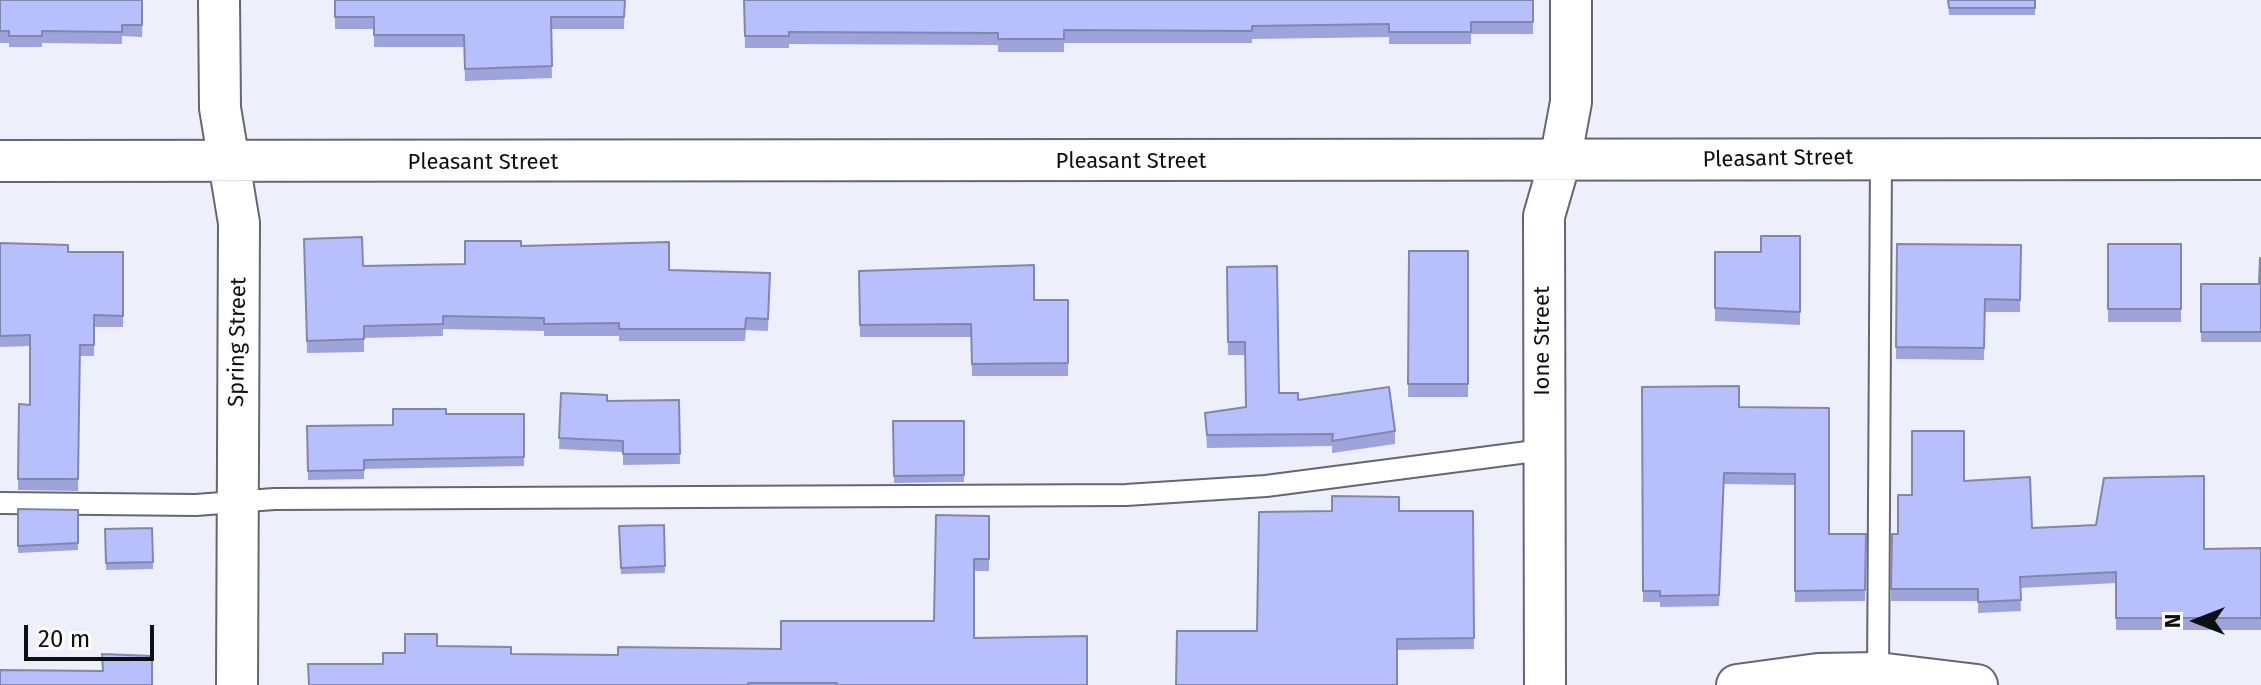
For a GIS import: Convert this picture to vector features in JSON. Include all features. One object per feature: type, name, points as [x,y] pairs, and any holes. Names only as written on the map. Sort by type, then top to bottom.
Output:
[{"type":"street","name":"Spring Street","points":[[219,0],[220,108],[239,223],[237,685]]},
{"type":"street","name":"Ione Street","points":[[1545,685],[1544,216],[1560,161],[1571,102],[1571,0]]},
{"type":"street","name":"Pleasant Street","points":[[0,161],[2261,159]]},
{"type":"street","points":[[1737,685],[1818,674],[1977,685]]},
{"type":"lane","points":[[1878,679],[1881,158]]},
{"type":"lane","points":[[0,503],[196,505],[290,499],[1126,495],[1266,486],[1543,450]]},
{"type":"building","points":[[0,0],[142,0],[142,25],[122,25],[122,32],[42,31],[42,36],[9,36],[9,31],[0,31]]},
{"type":"building","points":[[335,0],[625,0],[624,17],[551,17],[552,66],[465,69],[464,35],[374,35],[374,17],[335,17]]},
{"type":"building","points":[[744,0],[1533,0],[1533,22],[1471,22],[1471,32],[1389,32],[1389,24],[1252,26],[1252,31],[1064,30],[1064,39],[998,39],[998,33],[789,32],[789,36],[745,36]]},
{"type":"building","points":[[1948,0],[2035,0],[2035,8],[1949,8]]},
{"type":"building","points":[[1761,236],[1800,236],[1800,312],[1715,308],[1715,252],[1761,252]]},
{"type":"building","points":[[362,237],[363,266],[465,264],[465,241],[521,241],[521,246],[669,242],[669,270],[770,273],[768,319],[746,318],[745,329],[619,329],[619,323],[544,324],[544,318],[443,316],[443,324],[364,326],[364,339],[307,341],[304,239]]},
{"type":"building","points":[[0,243],[68,245],[68,252],[123,252],[123,316],[94,315],[94,345],[80,345],[78,479],[18,479],[19,404],[30,405],[30,335],[0,336]]},
{"type":"building","points":[[1897,244],[2021,245],[2020,300],[1985,299],[1984,348],[1896,347]]},
{"type":"building","points":[[2108,244],[2181,244],[2181,309],[2108,309]]},
{"type":"building","points":[[1409,251],[1468,251],[1468,384],[1408,384]]},
{"type":"building","points":[[2260,258],[2261,332],[2201,332],[2201,284],[2259,284]]},
{"type":"building","points":[[1034,265],[1034,300],[1068,300],[1068,363],[972,364],[971,324],[860,325],[859,271]]},
{"type":"building","points":[[1277,266],[1279,393],[1298,393],[1298,400],[1389,387],[1395,431],[1332,441],[1333,434],[1207,435],[1205,413],[1246,407],[1245,342],[1228,342],[1227,267]]},
{"type":"building","points":[[1739,386],[1739,407],[1829,408],[1829,534],[1866,534],[1865,590],[1795,591],[1795,474],[1724,473],[1719,595],[1660,596],[1660,591],[1643,591],[1642,387]]},
{"type":"building","points":[[561,393],[607,395],[607,401],[679,400],[680,454],[623,454],[623,441],[559,438]]},
{"type":"building","points":[[393,409],[446,409],[446,414],[524,414],[524,457],[364,460],[364,470],[308,471],[307,426],[393,425]]},
{"type":"building","points":[[893,421],[964,421],[964,475],[894,476]]},
{"type":"building","points":[[1912,431],[1964,431],[1964,481],[2030,477],[2032,528],[2096,525],[2104,478],[2204,476],[2204,549],[2261,548],[2261,618],[2116,618],[2116,572],[2020,577],[2021,600],[1978,602],[1978,589],[1891,589],[1892,534],[1898,534],[1898,495],[1912,495]]},
{"type":"building","points":[[1332,496],[1399,497],[1399,511],[1473,511],[1474,638],[1397,639],[1397,685],[1176,685],[1177,631],[1257,631],[1259,512],[1332,511]]},
{"type":"building","points":[[18,509],[78,510],[78,543],[18,546]]},
{"type":"building","points":[[936,515],[989,516],[989,559],[974,559],[974,638],[1087,636],[1087,685],[309,685],[308,664],[383,664],[383,653],[405,653],[405,634],[437,634],[437,646],[511,647],[511,654],[618,655],[618,647],[781,649],[781,621],[934,621]]},
{"type":"building","points":[[664,525],[665,566],[621,568],[619,526]]},
{"type":"building","points":[[152,528],[153,562],[106,563],[105,529]]},
{"type":"building","points":[[102,654],[152,656],[152,685],[0,685],[0,670],[103,671]]}]
